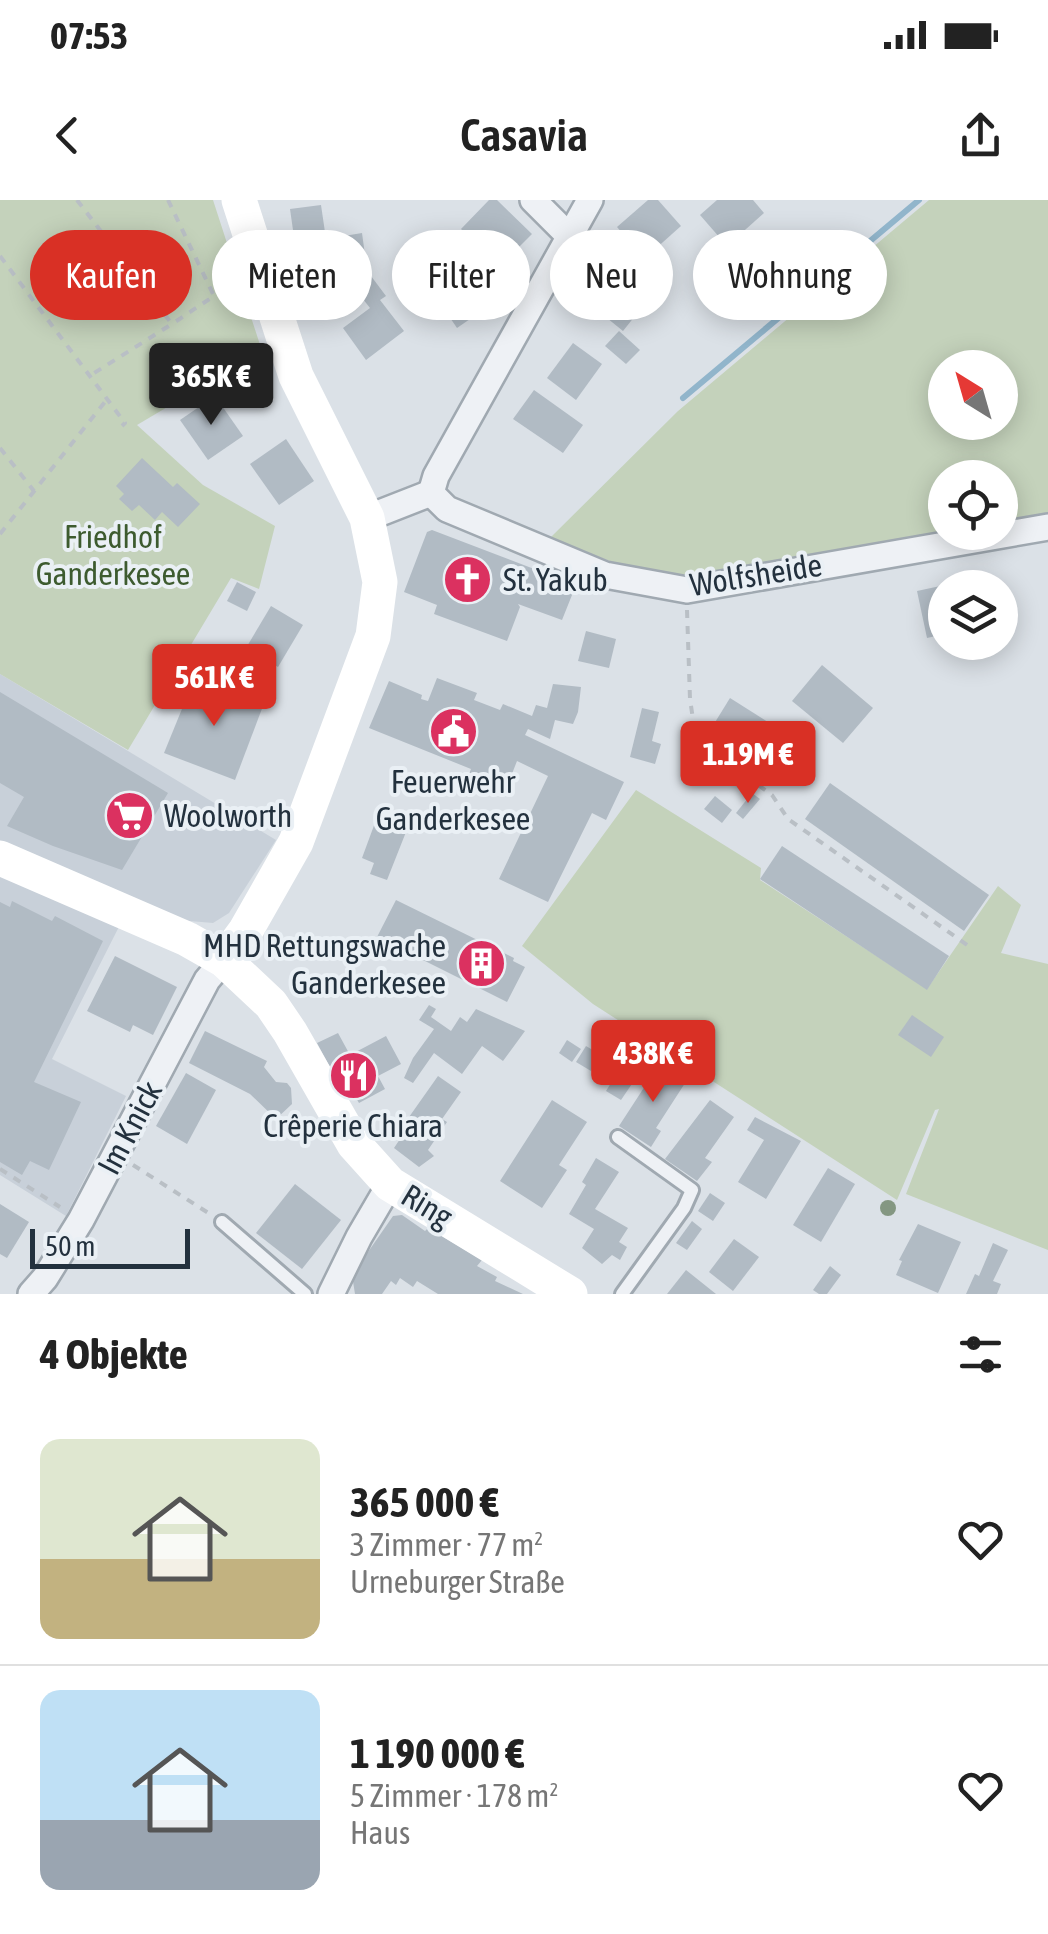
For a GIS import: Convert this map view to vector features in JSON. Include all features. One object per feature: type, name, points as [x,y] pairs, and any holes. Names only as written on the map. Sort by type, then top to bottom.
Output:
[{"type":"street","points":[[224,960],[246,930],[279,857],[296,842],[373,636],[380,582],[367,518],[296,376],[239,200]]},
{"type":"street","points":[[534,200],[563,230]]},
{"type":"street","points":[[572,230],[590,200]]},
{"type":"street","points":[[367,518],[431,492],[436,476],[550,270]]},
{"type":"street","name":"Wolfsheide","points":[[431,492],[447,509],[605,575],[687,590],[1048,527]]},
{"type":"street","points":[[0,858],[135,910],[224,960],[270,1004],[354,1144],[390,1184]]},
{"type":"street","name":"Im Knick","points":[[31,1294],[81,1220],[207,980],[224,960]]},
{"type":"street","name":"Ring","points":[[331,1294],[390,1184],[570,1294]]},
{"type":"lane","points":[[618,1136],[692,1190],[684,1208],[622,1294]]},
{"type":"lane","points":[[222,1222],[305,1294]]},
{"type":"path","points":[[77,200],[172,324]]},
{"type":"path","points":[[91,376],[214,296],[168,200]]},
{"type":"path","points":[[0,256],[126,422],[122,426]]},
{"type":"path","points":[[0,534],[108,398]]},
{"type":"path","points":[[0,448],[34,491]]},
{"type":"path","points":[[687,590],[690,699],[696,740],[772,795],[788,819],[970,946]]},
{"type":"path","points":[[116,1154],[222,1222]]},
{"type":"path","points":[[0,1170],[81,1220]]},
{"type":"shaded area","points":[[0,674],[276,840],[229,913],[213,923],[178,920],[131,903],[52,1059],[126,1096],[66,1216],[0,1175]]},
{"type":"green space","name":"Friedhof Ganderkesee","points":[[0,200],[213,200],[223,230],[212,230],[212,320],[252,320],[262,351],[137,425],[203,485],[275,526],[259,589],[231,578],[128,750],[0,674]]},
{"type":"green space","points":[[929,200],[1048,200],[1048,517],[1018,523],[1018,460],[928,460],[928,538],[692,576],[628,568],[550,538],[678,411],[786,320],[887,320],[887,235]]},
{"type":"green space","points":[[636,790],[761,868],[760,880],[927,989],[998,886],[1021,905],[1001,953],[1048,964],[1048,1250],[906,1194],[939,1109],[935,1110],[897,1200],[593,1004],[522,946]]},
{"type":"building","points":[[489,200],[497,200],[528,230],[462,230]]},
{"type":"building","points":[[648,200],[658,200],[681,226],[673,233],[673,230],[617,227]]},
{"type":"building","points":[[717,200],[753,200],[764,213],[745,230],[713,230],[700,215]]},
{"type":"building","points":[[321,205],[325,230],[293,230],[290,209]]},
{"type":"building","points":[[372,277],[386,296],[380,300],[404,331],[366,360],[343,328],[354,320],[372,320]]},
{"type":"building","points":[[452,320],[469,320],[457,328]]},
{"type":"building","points":[[609,320],[632,320],[623,331]]},
{"type":"building","points":[[619,331],[640,350],[626,364],[605,346]]},
{"type":"building","points":[[573,343],[602,364],[576,400],[547,378]]},
{"type":"building","points":[[534,390],[583,425],[563,453],[513,419]]},
{"type":"building","points":[[215,396],[243,436],[208,460],[180,420]]},
{"type":"building","points":[[286,439],[314,481],[279,505],[250,464]]},
{"type":"building","points":[[142,458],[173,487],[177,483],[200,504],[178,527],[162,512],[155,520],[139,505],[132,511],[119,499],[124,494],[116,486]]},
{"type":"building","name":"St. Yakub","points":[[432,530],[576,585],[562,620],[518,604],[507,641],[434,614],[437,605],[404,592],[427,532]]},
{"type":"building","points":[[237,582],[256,592],[247,611],[227,601]]},
{"type":"building","points":[[928,589],[928,638],[927,638],[917,591]]},
{"type":"building","points":[[271,606],[303,625],[278,667],[246,648]]},
{"type":"building","points":[[586,631],[616,639],[609,668],[578,661]]},
{"type":"building","points":[[822,665],[873,708],[843,743],[792,701]]},
{"type":"building","points":[[195,677],[263,706],[235,780],[164,753]]},
{"type":"building","points":[[437,678],[477,693],[474,700],[500,710],[503,704],[532,716],[536,705],[547,708],[553,684],[581,687],[573,724],[555,720],[550,739],[528,729],[525,735],[624,782],[606,820],[592,813],[548,902],[499,879],[548,776],[517,761],[506,789],[469,774],[471,769],[369,728],[389,681],[428,701]]},
{"type":"building","points":[[0,692],[168,793],[122,870],[7,826],[24,797],[0,783]]},
{"type":"building","points":[[730,698],[779,729],[758,763],[709,732]]},
{"type":"building","points":[[642,708],[659,712],[652,741],[661,744],[655,764],[630,757]]},
{"type":"building","points":[[830,783],[989,895],[964,931],[805,819]]},
{"type":"building","points":[[752,793],[760,799],[743,819],[736,813]]},
{"type":"building","points":[[715,796],[732,810],[722,823],[704,809]]},
{"type":"building","points":[[376,820],[406,832],[387,880],[370,874],[374,863],[362,858]]},
{"type":"building","points":[[782,846],[949,956],[927,990],[760,879]]},
{"type":"building","points":[[396,900],[525,967],[507,1002],[377,937]]},
{"type":"building","points":[[12,901],[52,921],[55,916],[103,941],[34,1082],[81,1102],[49,1170],[30,1161],[22,1175],[0,1162],[0,902],[10,907]]},
{"type":"building","points":[[115,956],[177,987],[153,1035],[133,1025],[130,1032],[87,1011]]},
{"type":"building","points":[[429,1005],[436,1009],[431,1017],[451,1031],[460,1017],[467,1022],[476,1009],[525,1031],[503,1061],[482,1046],[462,1074],[434,1053],[413,1083],[404,1078],[434,1029],[419,1020]]},
{"type":"building","points":[[912,1015],[944,1037],[931,1057],[898,1035]]},
{"type":"building","points":[[205,1031],[267,1061],[264,1067],[276,1082],[287,1083],[291,1088],[292,1104],[276,1119],[250,1094],[189,1063]]},
{"type":"building","points":[[338,1033],[350,1055],[386,1036],[401,1064],[378,1076],[385,1089],[359,1103],[352,1091],[345,1095],[317,1043]]},
{"type":"building","points":[[567,1040],[581,1049],[572,1062],[559,1053]]},
{"type":"building","points":[[586,1046],[601,1055],[591,1071],[576,1062]]},
{"type":"building","points":[[626,1059],[642,1069],[621,1100],[606,1091]]},
{"type":"building","points":[[660,1063],[687,1080],[656,1128],[661,1131],[651,1147],[619,1126]]},
{"type":"building","points":[[186,1073],[216,1090],[187,1144],[156,1126]]},
{"type":"building","points":[[438,1076],[461,1092],[442,1119],[447,1122],[428,1150],[434,1156],[419,1167],[394,1148],[406,1130],[402,1127]]},
{"type":"building","points":[[552,1100],[587,1122],[559,1165],[567,1170],[542,1208],[500,1181]]},
{"type":"building","points":[[710,1100],[734,1117],[705,1158],[712,1162],[697,1181],[665,1159]]},
{"type":"building","points":[[755,1117],[801,1141],[766,1199],[738,1182],[764,1140],[747,1130]]},
{"type":"building","points":[[596,1158],[619,1172],[595,1209],[628,1228],[619,1242],[627,1247],[620,1260],[612,1255],[602,1264],[582,1248],[594,1229],[569,1214]]},
{"type":"building","points":[[828,1168],[855,1184],[821,1242],[793,1225]]},
{"type":"building","points":[[295,1184],[341,1220],[302,1269],[256,1233]]},
{"type":"building","points":[[710,1193],[725,1203],[713,1221],[698,1211]]},
{"type":"building","points":[[0,1204],[29,1222],[7,1258],[0,1254]]},
{"type":"building","points":[[402,1215],[482,1260],[477,1266],[497,1277],[495,1281],[523,1294],[438,1294],[417,1281],[413,1287],[400,1278],[396,1285],[391,1281],[382,1294],[355,1294],[352,1275],[393,1216]]},
{"type":"building","points":[[692,1221],[702,1229],[687,1250],[676,1243]]},
{"type":"building","points":[[918,1224],[961,1242],[938,1293],[896,1275],[902,1261],[899,1260]]},
{"type":"building","points":[[734,1239],[759,1257],[733,1291],[709,1272]]},
{"type":"building","points":[[993,1243],[1008,1250],[993,1281],[1001,1284],[997,1294],[966,1294],[975,1274],[979,1276]]},
{"type":"building","points":[[830,1266],[841,1275],[827,1294],[819,1294],[813,1290]]},
{"type":"building","points":[[686,1270],[716,1294],[667,1294]]},
{"type":"waterway","points":[[683,398],[919,200]]},
{"type":"place","name":"St. Yakub","points":[[468,580]]},
{"type":"place","name":"Feuerwehr Ganderkesee","points":[[453,732]]},
{"type":"place","name":"Woolworth","points":[[129,816]]},
{"type":"place","name":"MHD Rettungswache Ganderkesee","points":[[481,964]]},
{"type":"place","name":"Crêperie Chiara","points":[[353,1076]]}]
